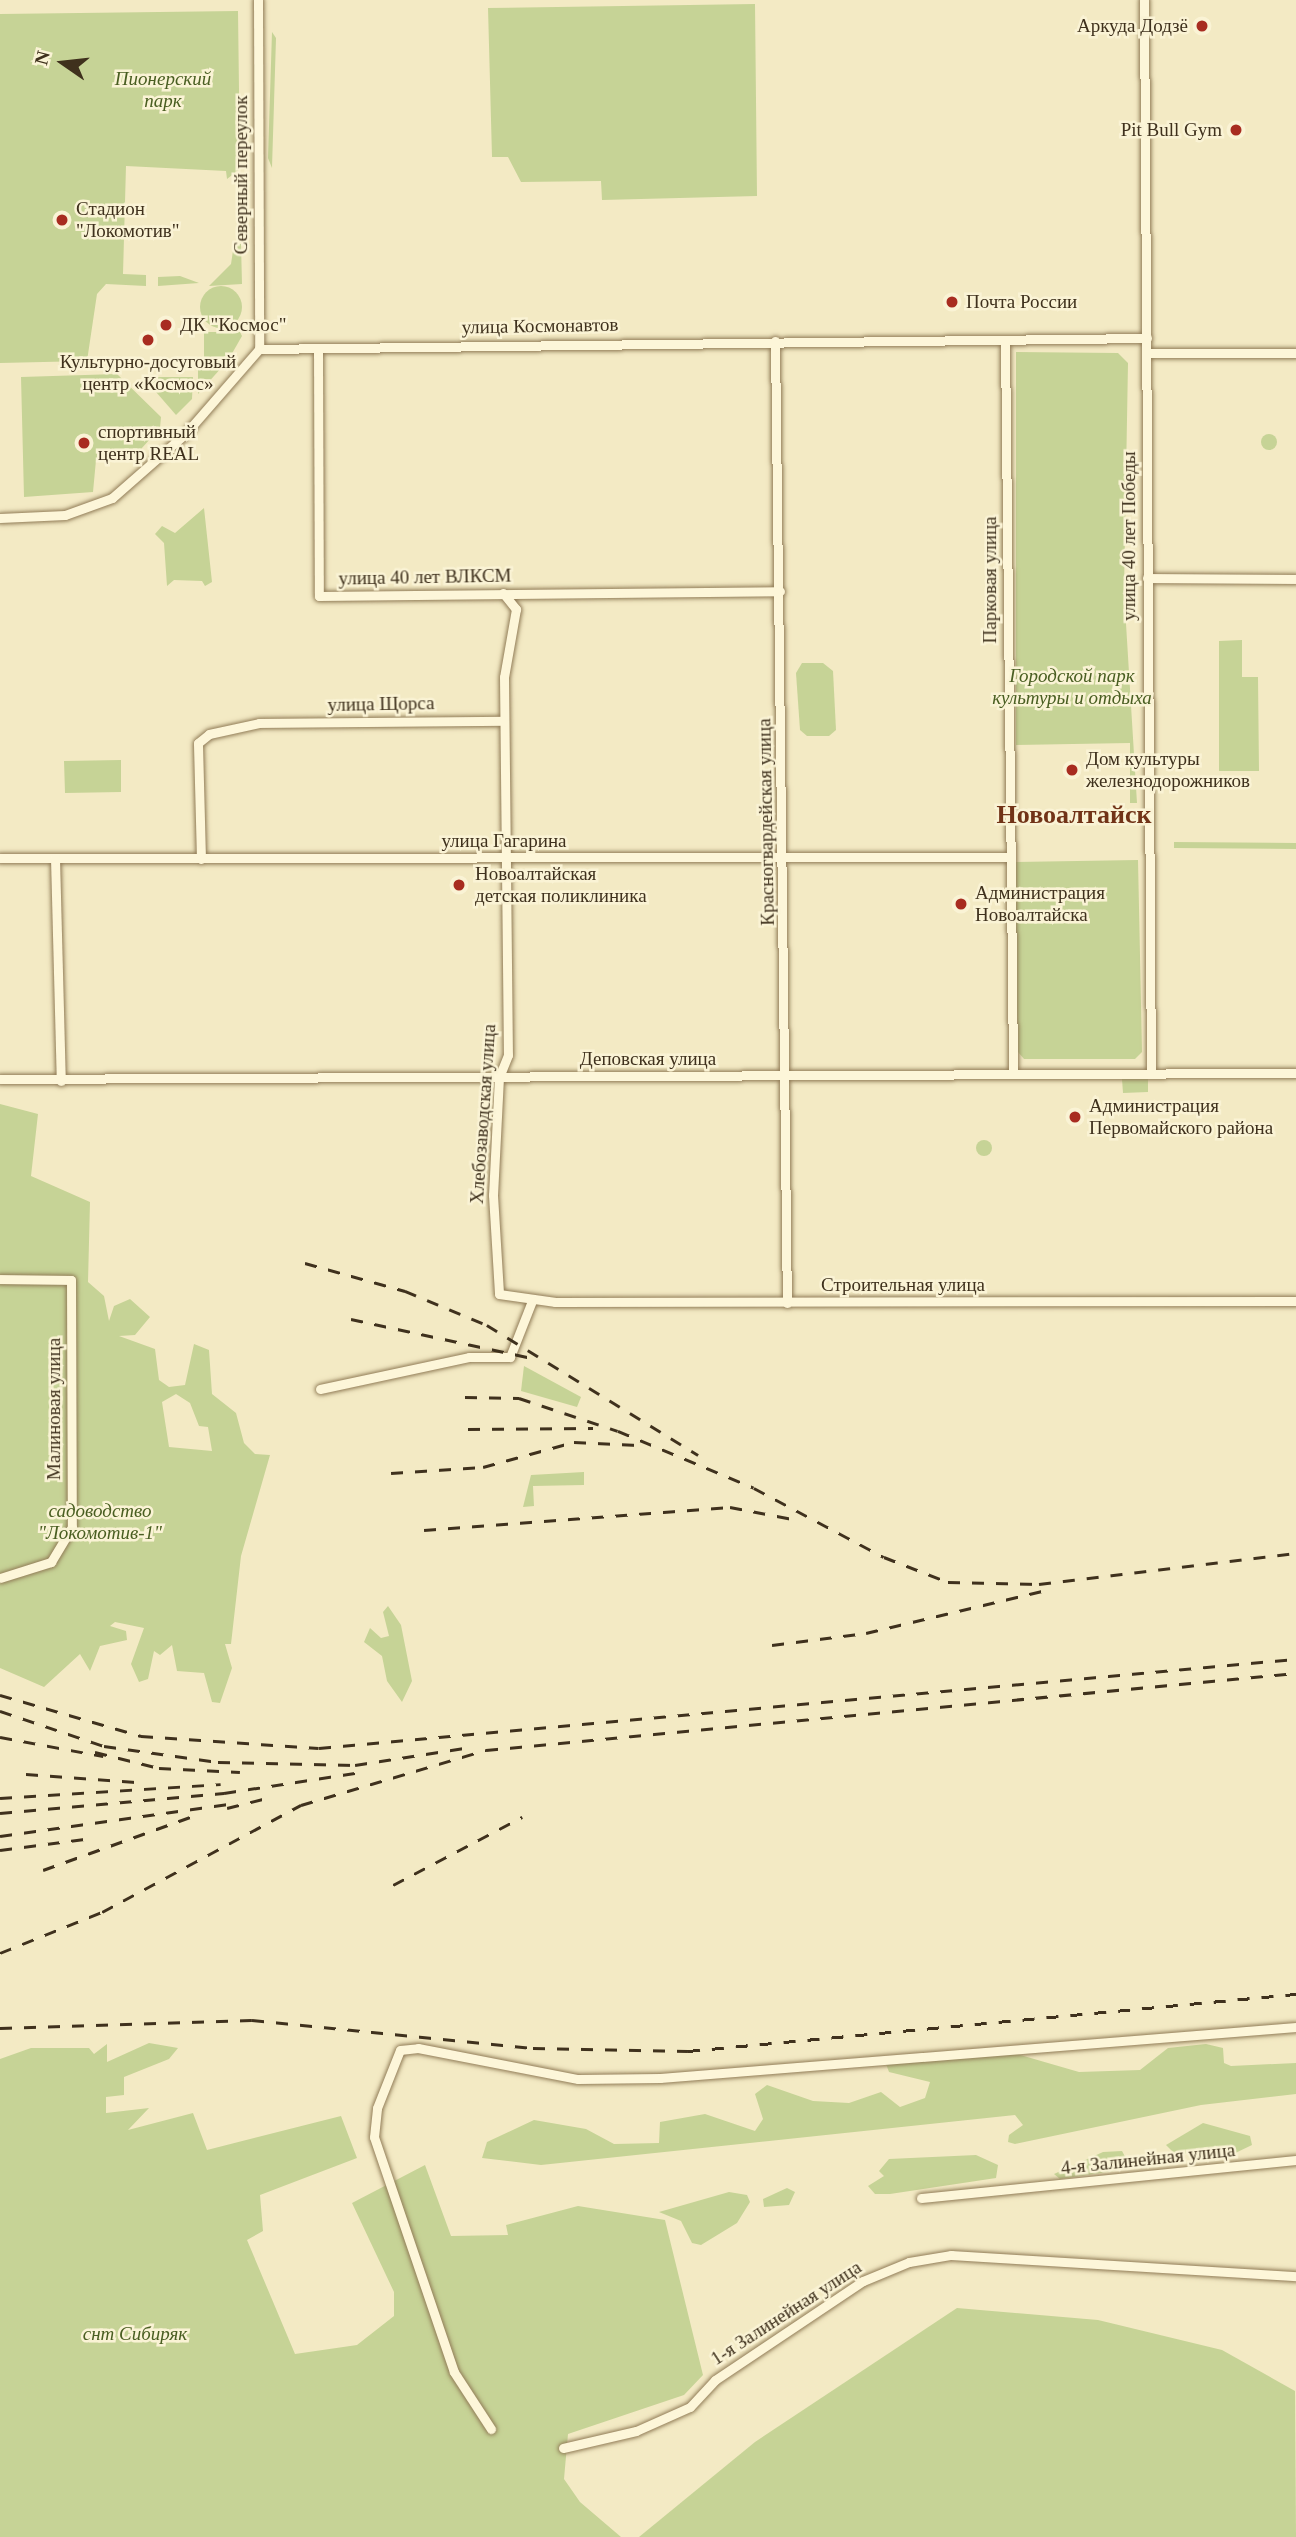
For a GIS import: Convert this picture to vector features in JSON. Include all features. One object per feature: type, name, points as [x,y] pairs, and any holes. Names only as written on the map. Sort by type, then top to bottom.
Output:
[{"type":"street","name":"Северный переулок","points":[[258,0],[259,349]]},
{"type":"street","name":"улица 40 лет Победы","points":[[1144,0],[1151,1071]]},
{"type":"street","name":"улица Космонавтов","points":[[259,349],[1147,338]]},
{"type":"street","name":"Парковая улица","points":[[1005,340],[1008,858],[1013,1071]]},
{"type":"street","name":"Красногвардейская улица","points":[[775,341],[787,1303]]},
{"type":"street","name":"улица 40 лет ВЛКСМ","points":[[318,348],[319,596],[780,591]]},
{"type":"street","points":[[0,518],[65,515],[112,498],[186,433],[259,349]]},
{"type":"street","points":[[1147,353],[1296,354]]},
{"type":"street","points":[[1147,578],[1296,579]]},
{"type":"street","name":"Хлебозаводская улица","points":[[503,593],[516,609],[504,721],[508,1055],[499,1077],[494,1280],[499,1294],[511,1300]]},
{"type":"street","name":"улица Щорса","points":[[201,859],[198,743],[209,734],[259,723],[504,721]]},
{"type":"street","name":"улица Гагарина","points":[[0,858],[1008,858]]},
{"type":"street","points":[[55,858],[61,1081]]},
{"type":"street","name":"Деповская улица","points":[[0,1080],[1013,1071],[1296,1073]]},
{"type":"street","name":"Малиновая улица","points":[[0,1279],[71,1280],[72,1527],[51,1562],[0,1578]]},
{"type":"street","name":"Строительная улица","points":[[511,1300],[787,1303],[1296,1301]]},
{"type":"street","points":[[320,1389],[469,1357],[510,1357],[532,1301]]},
{"type":"street","points":[[491,2429],[454,2372],[374,2137],[377,2108],[400,2050],[418,2048],[578,2079],[660,2078],[1296,2027]]},
{"type":"street","name":"4-я Залинейная улица","points":[[921,2198],[1040,2183],[1060,2189],[1296,2160]]},
{"type":"street","name":"1-я Залинейная улица","points":[[563,2448],[636,2431],[690,2407],[715,2380],[863,2281],[909,2262],[951,2255],[1296,2276]]},
{"type":"green space","points":[[755,4],[757,196],[602,200],[601,181],[521,182],[508,157],[492,157],[488,8]]},
{"type":"green space","name":"Пионерский парк","points":[[238,11],[240,169],[227,179],[226,171],[126,166],[123,274],[146,275],[146,286],[106,284],[97,294],[87,361],[0,363],[0,14]]},
{"type":"green space","points":[[272,32],[276,38],[272,168],[268,158]]},
{"type":"green space","points":[[234,244],[241,244],[242,284],[209,286],[231,264]]},
{"type":"green space","points":[[180,276],[199,283],[158,286],[158,277]]},
{"type":"green space","points":[[221,286],[236,292],[242,307],[236,322],[221,328],[206,322],[200,307],[206,292]]},
{"type":"green space","points":[[204,332],[240,332],[242,336],[230,357],[204,358]]},
{"type":"green space","name":"Городской парк культуры и отдыха","points":[[1016,352],[1118,353],[1128,363],[1124,591],[1137,803],[1130,803],[1130,743],[1016,745]]},
{"type":"green space","points":[[198,366],[222,367],[198,394]]},
{"type":"green space","name":"спортивный центр REAL","points":[[117,374],[161,417],[160,428],[132,459],[96,460],[93,492],[24,497],[21,377]]},
{"type":"green space","points":[[143,377],[193,377],[192,399],[176,415]]},
{"type":"green space","points":[[1269,434],[1275,436],[1275,448],[1269,450],[1263,448],[1261,442],[1263,436]]},
{"type":"green space","points":[[204,508],[212,582],[205,586],[202,581],[174,580],[167,586],[164,543],[155,534],[162,526],[175,533]]},
{"type":"green space","points":[[1242,640],[1242,677],[1258,677],[1259,771],[1219,771],[1219,641]]},
{"type":"green space","points":[[802,663],[823,663],[833,671],[836,730],[829,736],[807,736],[800,730],[796,673]]},
{"type":"green space","points":[[121,760],[121,792],[65,793],[64,761]]},
{"type":"green space","points":[[1174,842],[1296,843],[1296,849],[1174,848]]},
{"type":"green space","points":[[1138,860],[1142,1052],[1135,1059],[1024,1059],[1018,1052],[1014,862]]},
{"type":"green space","points":[[1148,1077],[1148,1092],[1123,1093],[1122,1079]]},
{"type":"green space","name":"садоводство \"Локомотив-1\"","points":[[0,1104],[38,1114],[31,1176],[90,1202],[88,1282],[104,1296],[109,1321],[114,1306],[130,1299],[150,1317],[135,1335],[119,1336],[155,1349],[159,1380],[169,1387],[185,1385],[194,1344],[209,1350],[212,1394],[236,1413],[244,1443],[255,1454],[270,1455],[241,1556],[231,1644],[225,1644],[232,1668],[220,1703],[212,1702],[204,1673],[177,1671],[172,1645],[160,1655],[154,1651],[148,1679],[139,1682],[131,1664],[144,1628],[115,1622],[110,1626],[126,1631],[127,1640],[100,1646],[90,1671],[80,1654],[44,1687],[0,1668]],"holes":[[[176,1394],[190,1403],[199,1426],[208,1427],[212,1451],[169,1447],[162,1402]]]},
{"type":"green space","points":[[984,1140],[990,1142],[990,1154],[984,1156],[978,1154],[976,1148],[978,1142]]},
{"type":"green space","points":[[524,1366],[581,1397],[577,1407],[521,1391]]},
{"type":"green space","points":[[584,1472],[584,1485],[533,1486],[534,1506],[523,1507],[531,1475]]},
{"type":"green space","points":[[388,1606],[401,1625],[412,1681],[402,1702],[387,1681],[382,1656],[364,1642],[370,1628],[381,1638],[389,1636],[383,1612]]},
{"type":"green space","name":"снт Сибиряк","points":[[149,2043],[178,2048],[169,2059],[124,2077],[124,2095],[106,2097],[106,2113],[149,2108],[128,2130],[193,2113],[207,2150],[341,2116],[357,2158],[260,2195],[263,2231],[247,2240],[295,2354],[357,2345],[394,2316],[394,2292],[352,2203],[425,2165],[451,2236],[508,2235],[506,2225],[578,2206],[665,2220],[703,2375],[684,2395],[568,2434],[564,2479],[580,2502],[621,2537],[0,2537],[0,2059],[31,2048],[89,2048],[94,2054],[107,2044],[107,2062]]},
{"type":"green space","points":[[1206,2044],[1223,2048],[1224,2063],[1231,2066],[1296,2063],[1296,2094],[1201,2105],[1015,2144],[1008,2142],[1009,2135],[1023,2125],[1015,2115],[541,2165],[482,2158],[487,2142],[534,2120],[586,2129],[614,2144],[659,2143],[660,2122],[705,2114],[755,2131],[763,2119],[755,2094],[767,2085],[813,2101],[849,2103],[881,2092],[900,2107],[925,2098],[930,2082],[889,2072],[886,2064],[1013,2053],[1079,2072],[1140,2070],[1168,2048]]},
{"type":"green space","points":[[1203,2123],[1250,2136],[1252,2145],[1229,2156],[1174,2153],[1166,2145]]},
{"type":"green space","points":[[1122,2151],[1129,2164],[1114,2171],[1060,2179],[1054,2174],[1103,2152]]},
{"type":"green space","points":[[976,2155],[998,2165],[996,2178],[890,2194],[875,2194],[868,2186],[884,2176],[879,2171],[889,2159]]},
{"type":"green space","points":[[787,2188],[795,2192],[789,2205],[764,2207],[763,2199]]},
{"type":"green space","points":[[729,2192],[747,2195],[750,2202],[737,2223],[701,2245],[692,2243],[681,2221],[659,2212]]},
{"type":"green space","points":[[957,2308],[1098,2320],[1222,2350],[1295,2391],[1296,2537],[639,2537],[755,2442]]},
{"type":"railway","points":[[305,1263],[405,1291],[487,1325],[698,1455]]},
{"type":"railway","points":[[351,1319],[532,1358]]},
{"type":"railway","points":[[465,1397],[519,1398],[618,1431],[754,1488],[884,1557],[948,1582],[1039,1584],[1296,1553]]},
{"type":"railway","points":[[468,1429],[593,1428]]},
{"type":"railway","points":[[391,1473],[483,1467],[574,1442],[638,1445]]},
{"type":"railway","points":[[424,1530],[730,1507],[798,1520]]},
{"type":"railway","points":[[772,1645],[866,1633],[1042,1591]]},
{"type":"railway","points":[[0,1695],[141,1736],[319,1748],[1296,1659]]},
{"type":"railway","points":[[0,1953],[102,1912],[301,1805],[486,1750],[1296,1673]]},
{"type":"railway","points":[[0,1711],[104,1746],[218,1762],[355,1765],[471,1747]]},
{"type":"railway","points":[[0,1737],[103,1756]]},
{"type":"railway","points":[[95,1752],[159,1768],[240,1772]]},
{"type":"railway","points":[[0,1813],[224,1793],[361,1772]]},
{"type":"railway","points":[[26,1774],[136,1782]]},
{"type":"railway","points":[[0,1798],[221,1784]]},
{"type":"railway","points":[[227,1808],[264,1799]]},
{"type":"railway","points":[[0,1836],[234,1803]]},
{"type":"railway","points":[[43,1870],[196,1815]]},
{"type":"railway","points":[[393,1885],[522,1817]]},
{"type":"railway","points":[[0,1850],[92,1838]]},
{"type":"railway","points":[[0,2028],[252,2020],[533,2048],[688,2051],[1296,1994]]},
{"type":"place","name":"Аркуда Додзё","points":[[1202,26]]},
{"type":"place","name":"Pit Bull Gym","points":[[1236,130]]},
{"type":"place","name":"Стадион \"Локомотив\"","points":[[62,220]]},
{"type":"place","name":"Почта России","points":[[952,302]]},
{"type":"place","name":"ДК \"Космос\"","points":[[166,325]]},
{"type":"place","name":"Культурно-досуговый центр «Космос»","points":[[148,340]]},
{"type":"place","name":"спортивный центр REAL","points":[[84,443]]},
{"type":"place","name":"Дом культуры железнодорожников","points":[[1072,770]]},
{"type":"place","name":"Новоалтайская детская поликлиника","points":[[459,885]]},
{"type":"place","name":"Администрация Новоалтайска","points":[[961,904]]},
{"type":"place","name":"Администрация Первомайского района","points":[[1075,1117]]},
{"type":"district","name":"Новоалтайск","points":[[1074,815]]}]
